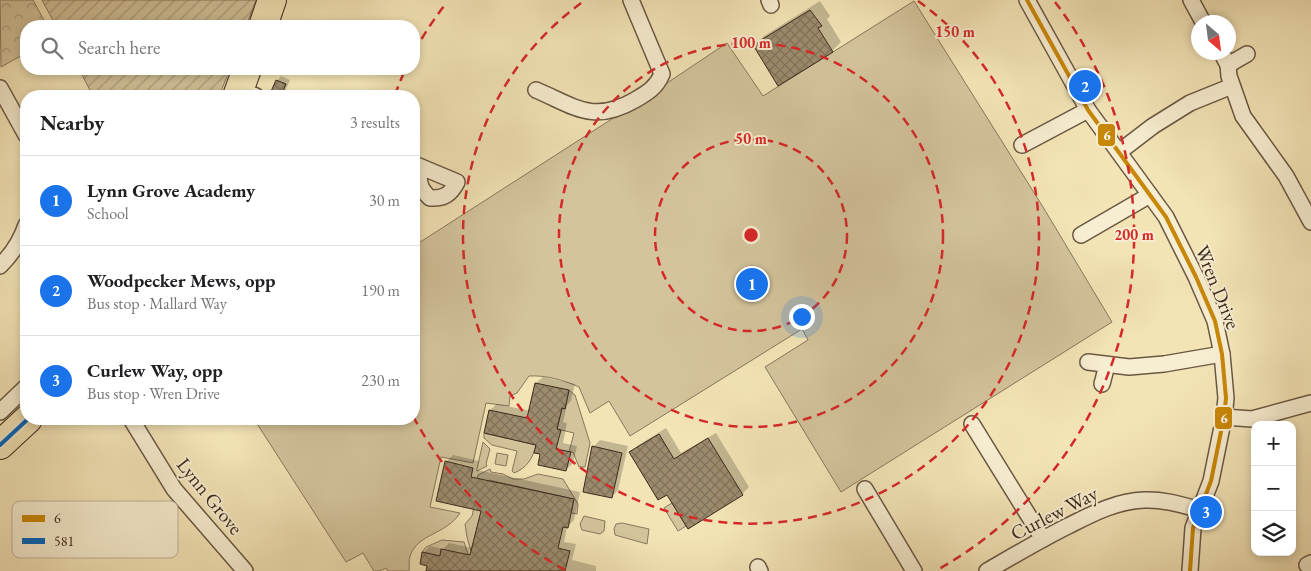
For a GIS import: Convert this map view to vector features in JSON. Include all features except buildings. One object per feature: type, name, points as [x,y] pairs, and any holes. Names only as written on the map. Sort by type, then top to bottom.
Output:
[{"type":"highway","points":[[264,20],[272,0]]},
{"type":"highway","points":[[0,445],[22,425]]},
{"type":"street","points":[[536,90],[589,113],[603,113],[621,108],[650,91],[658,84],[662,74],[631,0]]},
{"type":"street","name":"Wren Drive","points":[[1027,0],[1088,110],[1166,217],[1215,322],[1222,354],[1226,398],[1211,481],[1193,528],[1190,571]]},
{"type":"street","points":[[1191,0],[1200,15]]},
{"type":"street","points":[[1236,56],[1247,54]]},
{"type":"street","points":[[1224,60],[1243,116],[1286,176],[1311,222]]},
{"type":"street","points":[[1119,152],[1154,126],[1190,103],[1232,86]]},
{"type":"street","points":[[0,88],[20,124]]},
{"type":"street","points":[[1022,145],[1088,110]]},
{"type":"street","points":[[1081,235],[1150,195]]},
{"type":"street","points":[[0,266],[7,260],[20,240]]},
{"type":"street","points":[[1088,362],[1129,367],[1164,364],[1222,354]]},
{"type":"street","points":[[1102,384],[1107,365]]},
{"type":"street","points":[[0,412],[20,393]]},
{"type":"street","points":[[1224,417],[1252,419],[1311,403]]},
{"type":"street","points":[[972,424],[1043,539]]},
{"type":"street","name":"Lynn Grove","points":[[135,425],[174,490],[245,571]]},
{"type":"street","points":[[865,489],[914,571]]},
{"type":"street","name":"Curlew Way","points":[[987,571],[1096,512],[1119,504],[1143,500],[1165,501],[1200,510]]},
{"type":"green space","points":[[0,0],[33,0],[44,20],[20,20],[20,56],[1,67]]},
{"type":"green space","points":[[42,0],[256,0],[248,20],[53,20]]},
{"type":"green space","points":[[914,1],[1043,207],[1112,322],[841,492],[765,367],[808,340],[802,329],[630,436],[609,401],[590,413],[579,387],[554,378],[529,376],[517,393],[510,396],[509,406],[486,403],[473,463],[441,457],[430,507],[460,513],[447,526],[426,538],[414,548],[409,558],[409,571],[388,571],[386,568],[374,571],[363,553],[346,562],[258,425],[420,425],[420,242],[727,43],[763,96]]},
{"type":"green space","points":[[82,75],[228,75],[221,90],[90,90]]},
{"type":"green space","points":[[569,390],[575,395],[590,443],[585,467],[579,467],[573,452],[569,452],[574,433],[557,429],[562,408],[565,409]]},
{"type":"green space","points":[[484,433],[536,445],[529,462],[514,473],[512,471],[517,451],[492,445],[484,438]]},
{"type":"green space","points":[[483,442],[490,449],[487,466],[477,471],[477,469]]},
{"type":"green space","points":[[497,453],[508,455],[506,466],[495,464]]},
{"type":"green space","points":[[490,469],[491,472],[503,474],[513,479],[524,479],[538,474],[563,479],[578,504],[577,514],[571,513],[573,504],[564,501],[565,497],[489,480],[486,493],[474,491],[478,475]]},
{"type":"green space","points":[[672,503],[686,526],[678,531],[664,508]]},
{"type":"green space","points":[[474,507],[482,509],[471,551],[465,524],[472,516]]},
{"type":"green space","points":[[584,516],[605,521],[604,531],[600,534],[582,530],[580,524]]},
{"type":"green space","points":[[622,523],[649,529],[647,544],[615,535],[614,529],[616,524]]},
{"type":"green space","points":[[442,540],[464,542],[469,557],[441,549],[440,556],[422,552],[426,547]]},
{"type":"transit line","name":"6","points":[[1027,0],[1088,110],[1166,217],[1196,277],[1215,321],[1222,354],[1226,398],[1211,481],[1193,528],[1190,571]]},
{"type":"transit line","name":"581","points":[[0,445],[22,425]]},
{"type":"place","name":"Woodpecker Mews, opp","points":[[1085,86]]},
{"type":"place","name":"Lynn Grove Academy","points":[[752,284]]},
{"type":"place","name":"Curlew Way, opp","points":[[1206,512]]}]
